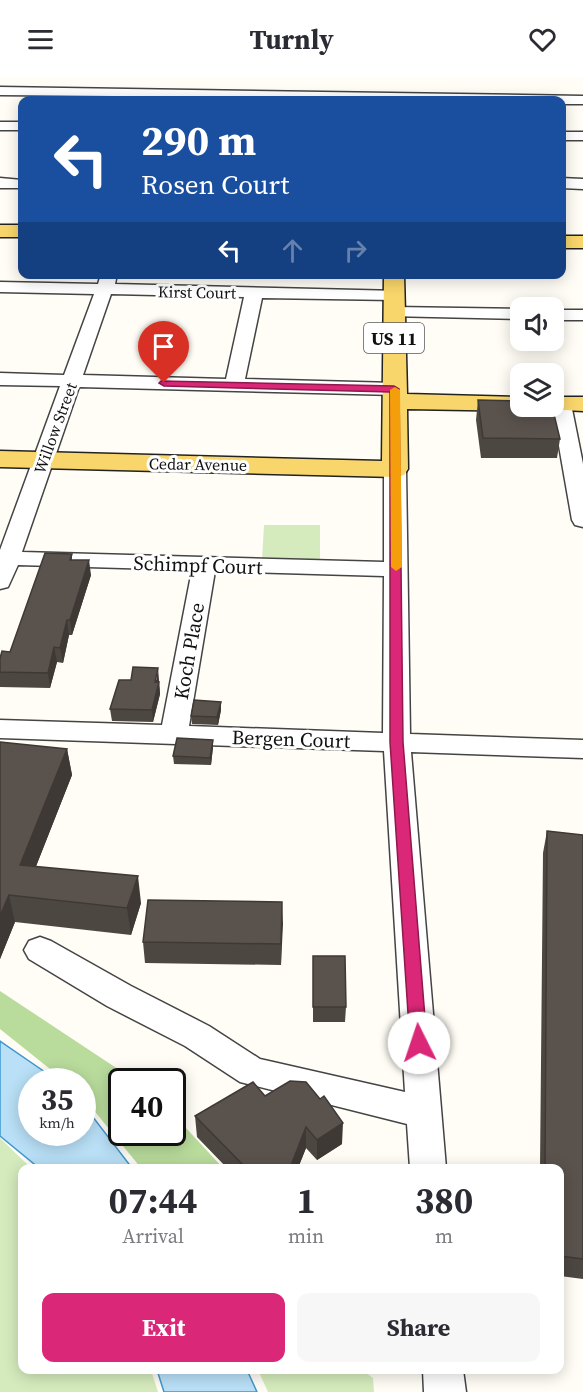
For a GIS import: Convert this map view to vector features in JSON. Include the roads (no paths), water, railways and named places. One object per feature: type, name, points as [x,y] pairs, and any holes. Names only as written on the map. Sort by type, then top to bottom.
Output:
[{"type":"main road","points":[[0,231],[18,231]]},
{"type":"main road","points":[[566,242],[583,242]]},
{"type":"main road","name":"US 11","points":[[394,294],[395,395]]},
{"type":"main road","points":[[395,469],[395,395],[510,403]]},
{"type":"main road","name":"Cedar Avenue","points":[[0,459],[395,469]]},
{"type":"street","points":[[173,96],[181,78]]},
{"type":"street","points":[[0,91],[144,96]]},
{"type":"street","points":[[284,96],[433,96]]},
{"type":"street","points":[[566,100],[583,100]]},
{"type":"street","points":[[0,126],[18,126]]},
{"type":"street","points":[[566,136],[583,136]]},
{"type":"street","points":[[0,183],[18,181]]},
{"type":"street","points":[[566,183],[583,184]]},
{"type":"street","name":"Kirst Court","points":[[0,287],[106,282],[254,293],[394,294],[510,312]]},
{"type":"street","name":"Willow Street","points":[[0,582],[4,558],[43,460],[106,282]]},
{"type":"street","points":[[234,385],[254,293]]},
{"type":"street","points":[[564,315],[583,315]]},
{"type":"street","points":[[0,379],[234,385],[395,395]]},
{"type":"street","points":[[566,404],[583,520]]},
{"type":"street","points":[[395,469],[397,742],[428,1164]]},
{"type":"street","name":"Schimpf Court","points":[[4,558],[204,566],[396,569]]},
{"type":"street","name":"Koch Place","points":[[174,735],[204,566]]},
{"type":"street","name":"Bergen Court","points":[[0,729],[583,749]]},
{"type":"street","points":[[40,950],[119,996],[197,1036],[252,1072],[424,1112]]},
{"type":"street","points":[[443,1374],[445,1392]]},
{"type":"water","points":[[0,1041],[39,1068],[18,1068],[18,1146],[96,1146],[96,1121],[108,1137],[108,1146],[115,1146],[129,1164],[34,1164],[0,1136]]},
{"type":"water","points":[[158,1374],[249,1374],[257,1392],[164,1392]]}]
